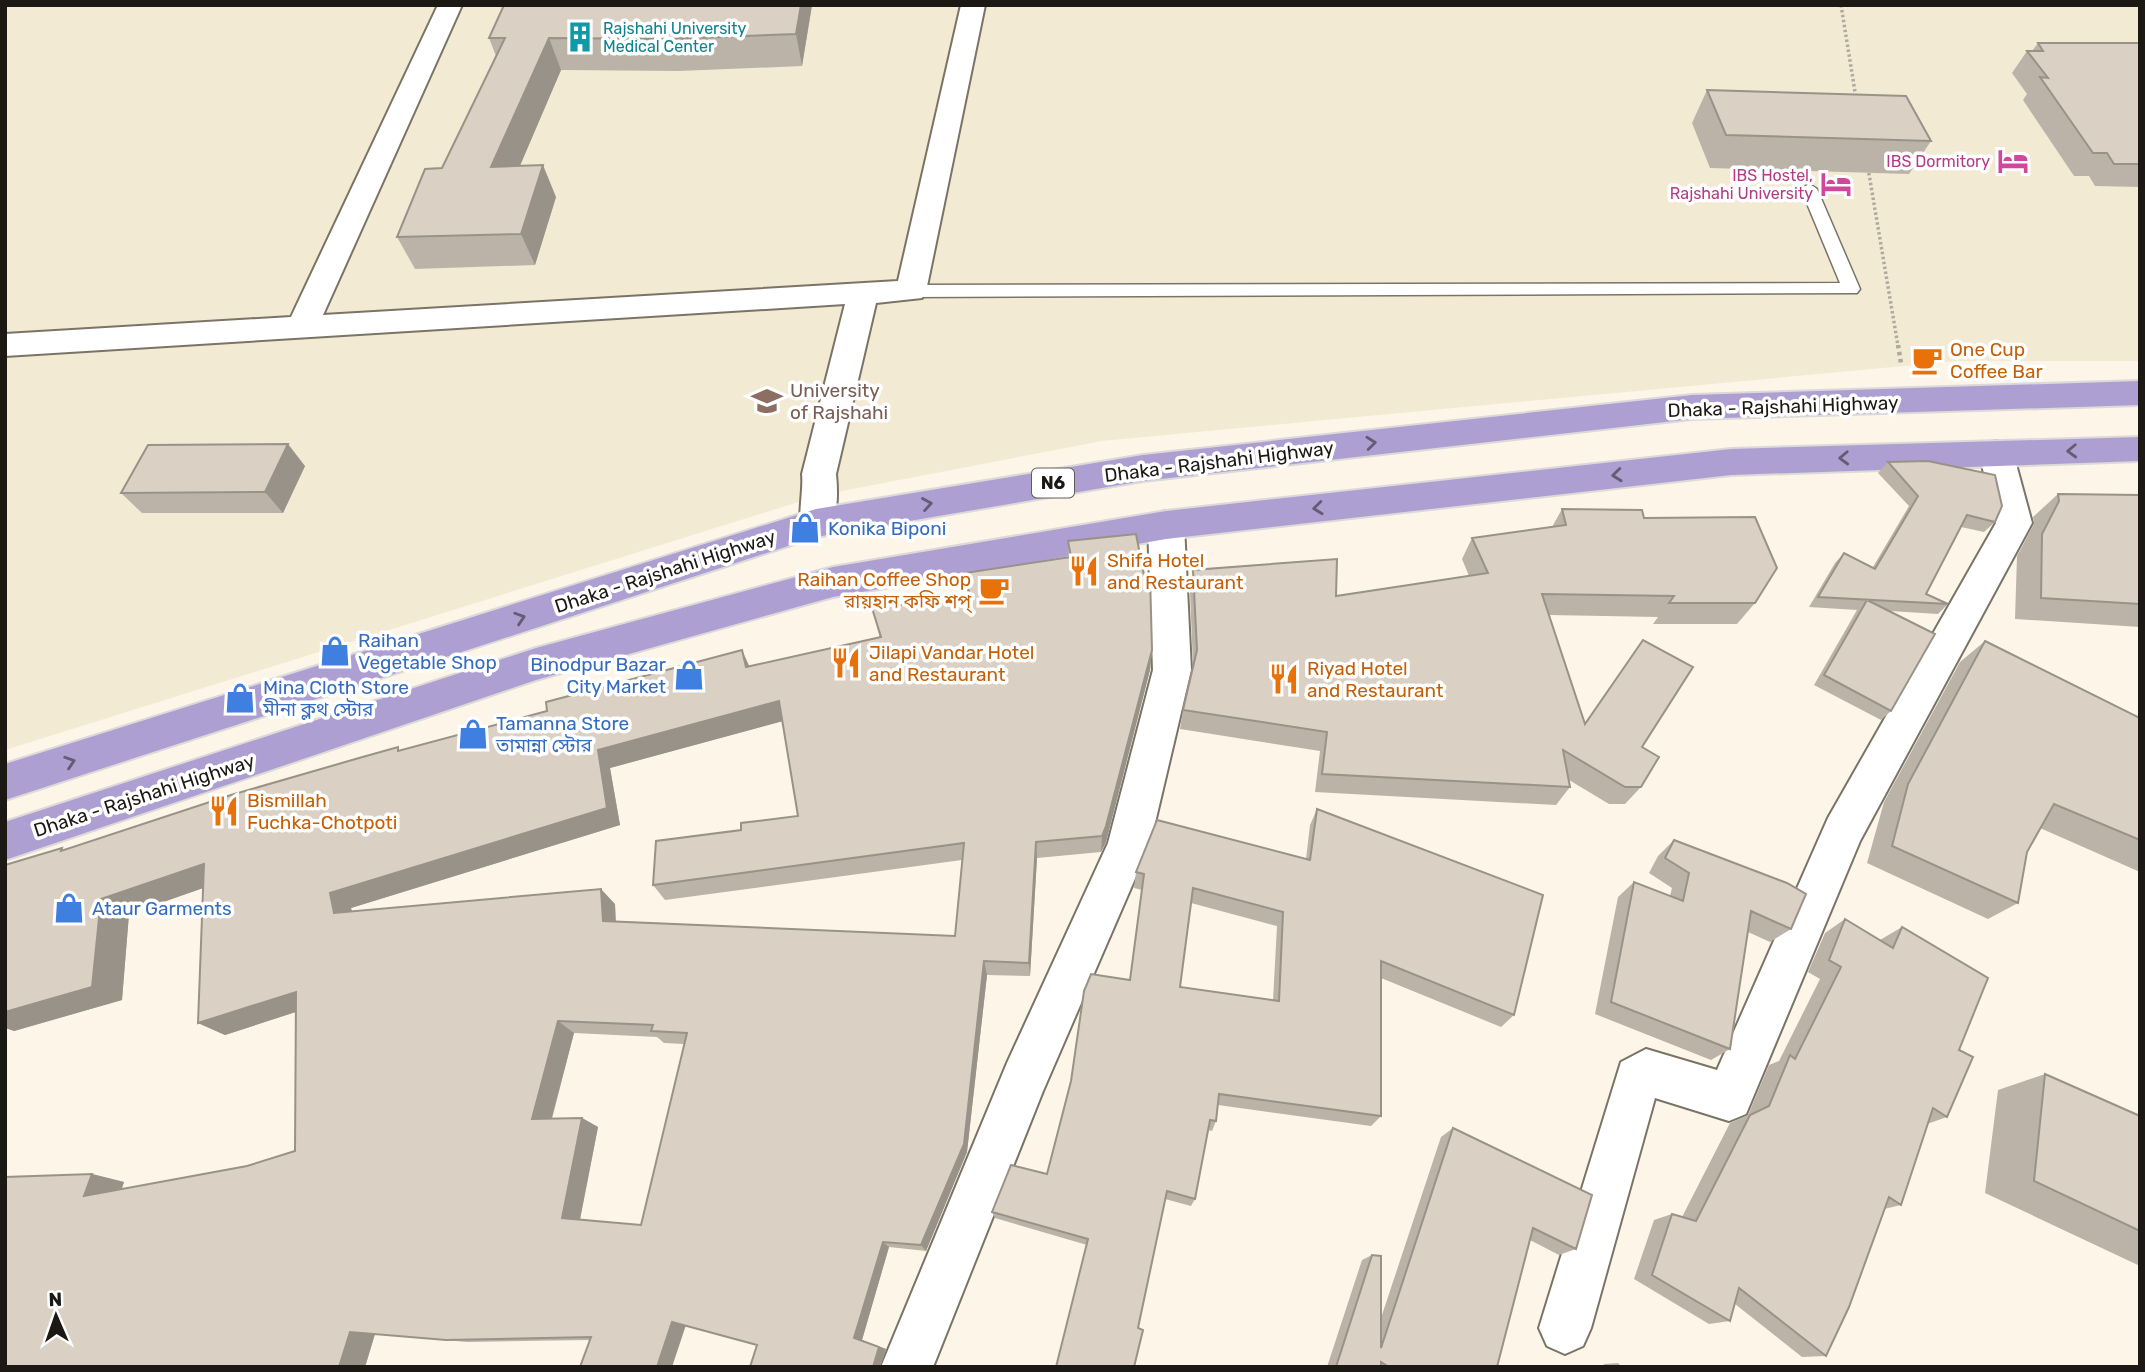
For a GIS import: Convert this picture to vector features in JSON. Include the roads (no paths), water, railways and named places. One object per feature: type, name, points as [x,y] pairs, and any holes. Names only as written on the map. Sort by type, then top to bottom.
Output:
[{"type":"highway","name":"Dhaka - Rajshahi Highway","points":[[5,782],[816,523],[1171,465],[1692,407],[2140,393]]},
{"type":"highway","name":"Dhaka - Rajshahi Highway","points":[[5,841],[536,664],[820,585],[1166,524],[1731,462],[2140,449]]},
{"type":"street","points":[[302,327],[450,5]]},
{"type":"street","points":[[5,345],[911,291],[973,5]]},
{"type":"street","points":[[816,523],[821,495],[819,474],[863,293]]},
{"type":"street","points":[[1565,1328],[1637,1078],[1646,1072],[1729,1097],[1843,831],[2014,523],[1996,453]]},
{"type":"street","points":[[908,1367],[940,1282],[1024,1080],[1129,844],[1172,670],[1166,524]]},
{"type":"lane","points":[[911,291],[1851,289],[1809,189]]},
{"type":"place","name":"Rajshahi University Medical Center","points":[[580,37]]},
{"type":"place","name":"IBS Dormitory","points":[[2013,161]]},
{"type":"place","name":"IBS Hostel, Rajshahi University","points":[[1836,184]]},
{"type":"place","name":"One Cup Coffee Bar","points":[[1927,360]]},
{"type":"place","name":"University of Rajshahi","points":[[767,401]]},
{"type":"place","name":"Konika Biponi","points":[[805,528]]},
{"type":"place","name":"Shifa Hotel and Restaurant","points":[[1084,571]]},
{"type":"place","name":"Raihan Coffee Shop রায়হান কফি শপ্","points":[[994,590]]},
{"type":"place","name":"Raihan Vegetable Shop","points":[[335,651]]},
{"type":"place","name":"Jilapi Vandar Hotel and Restaurant","points":[[846,663]]},
{"type":"place","name":"Binodpur Bazar City Market","points":[[689,675]]},
{"type":"place","name":"Riyad Hotel and Restaurant","points":[[1284,679]]},
{"type":"place","name":"Mina Cloth Store মীনা ক্লথ স্টোর","points":[[240,698]]},
{"type":"place","name":"Tamanna Store তামান্না স্টোর","points":[[473,734]]},
{"type":"place","name":"Bismillah Fuchka-Chotpoti","points":[[224,811]]},
{"type":"place","name":"Ataur Garments","points":[[69,908]]}]
